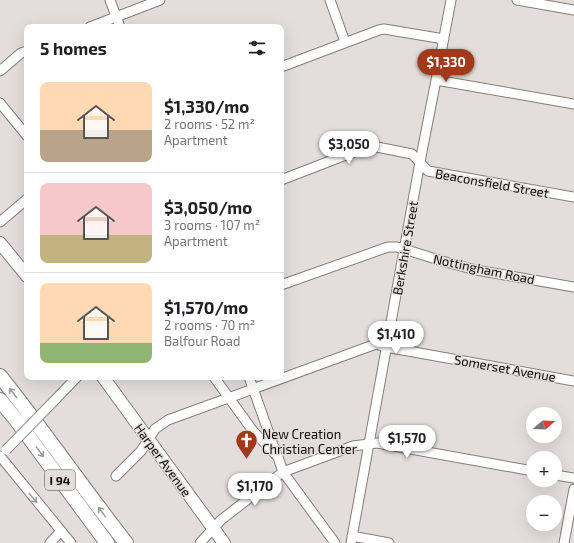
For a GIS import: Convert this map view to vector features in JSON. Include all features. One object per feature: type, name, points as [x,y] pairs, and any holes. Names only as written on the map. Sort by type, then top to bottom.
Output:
[{"type":"highway","name":"I 94","points":[[0,376],[126,543]]},
{"type":"highway","name":"I 94","points":[[0,400],[107,543]]},
{"type":"main road","points":[[0,243],[24,272]]},
{"type":"main road","name":"Harper Avenue","points":[[105,380],[224,543]]},
{"type":"street","points":[[110,0],[119,24]]},
{"type":"street","points":[[98,24],[160,0]]},
{"type":"street","points":[[330,0],[346,42]]},
{"type":"street","name":"Berkshire Street","points":[[351,540],[450,0]]},
{"type":"street","points":[[517,0],[574,10]]},
{"type":"street","points":[[284,66],[384,29],[444,39]]},
{"type":"street","points":[[0,71],[24,52]]},
{"type":"street","points":[[436,80],[574,104]]},
{"type":"street","points":[[0,103],[24,132]]},
{"type":"street","name":"Beaconsfield Street","points":[[284,179],[369,146],[412,154],[428,171],[574,197]]},
{"type":"street","points":[[0,222],[24,202]]},
{"type":"street","name":"Nottingham Road","points":[[284,284],[388,247],[397,247],[476,270],[574,287]]},
{"type":"street","name":"Somerset Avenue","points":[[284,378],[376,344],[574,381]]},
{"type":"street","points":[[71,543],[2,454],[74,380]]},
{"type":"street","points":[[216,380],[253,431],[278,457]]},
{"type":"street","points":[[250,380],[283,472],[335,543]]},
{"type":"street","name":"Somerset Avenue","points":[[116,476],[141,451],[155,429],[168,420],[278,380]]},
{"type":"street","points":[[200,543],[221,520],[283,472],[353,446],[377,443],[526,470]]},
{"type":"street","points":[[562,476],[574,478]]},
{"type":"street","points":[[564,543],[574,489]]},
{"type":"street","points":[[50,543],[61,532]]},
{"type":"street","points":[[351,540],[389,543]]},
{"type":"place","name":"New Creation Christian Center","points":[[247,460]]}]
